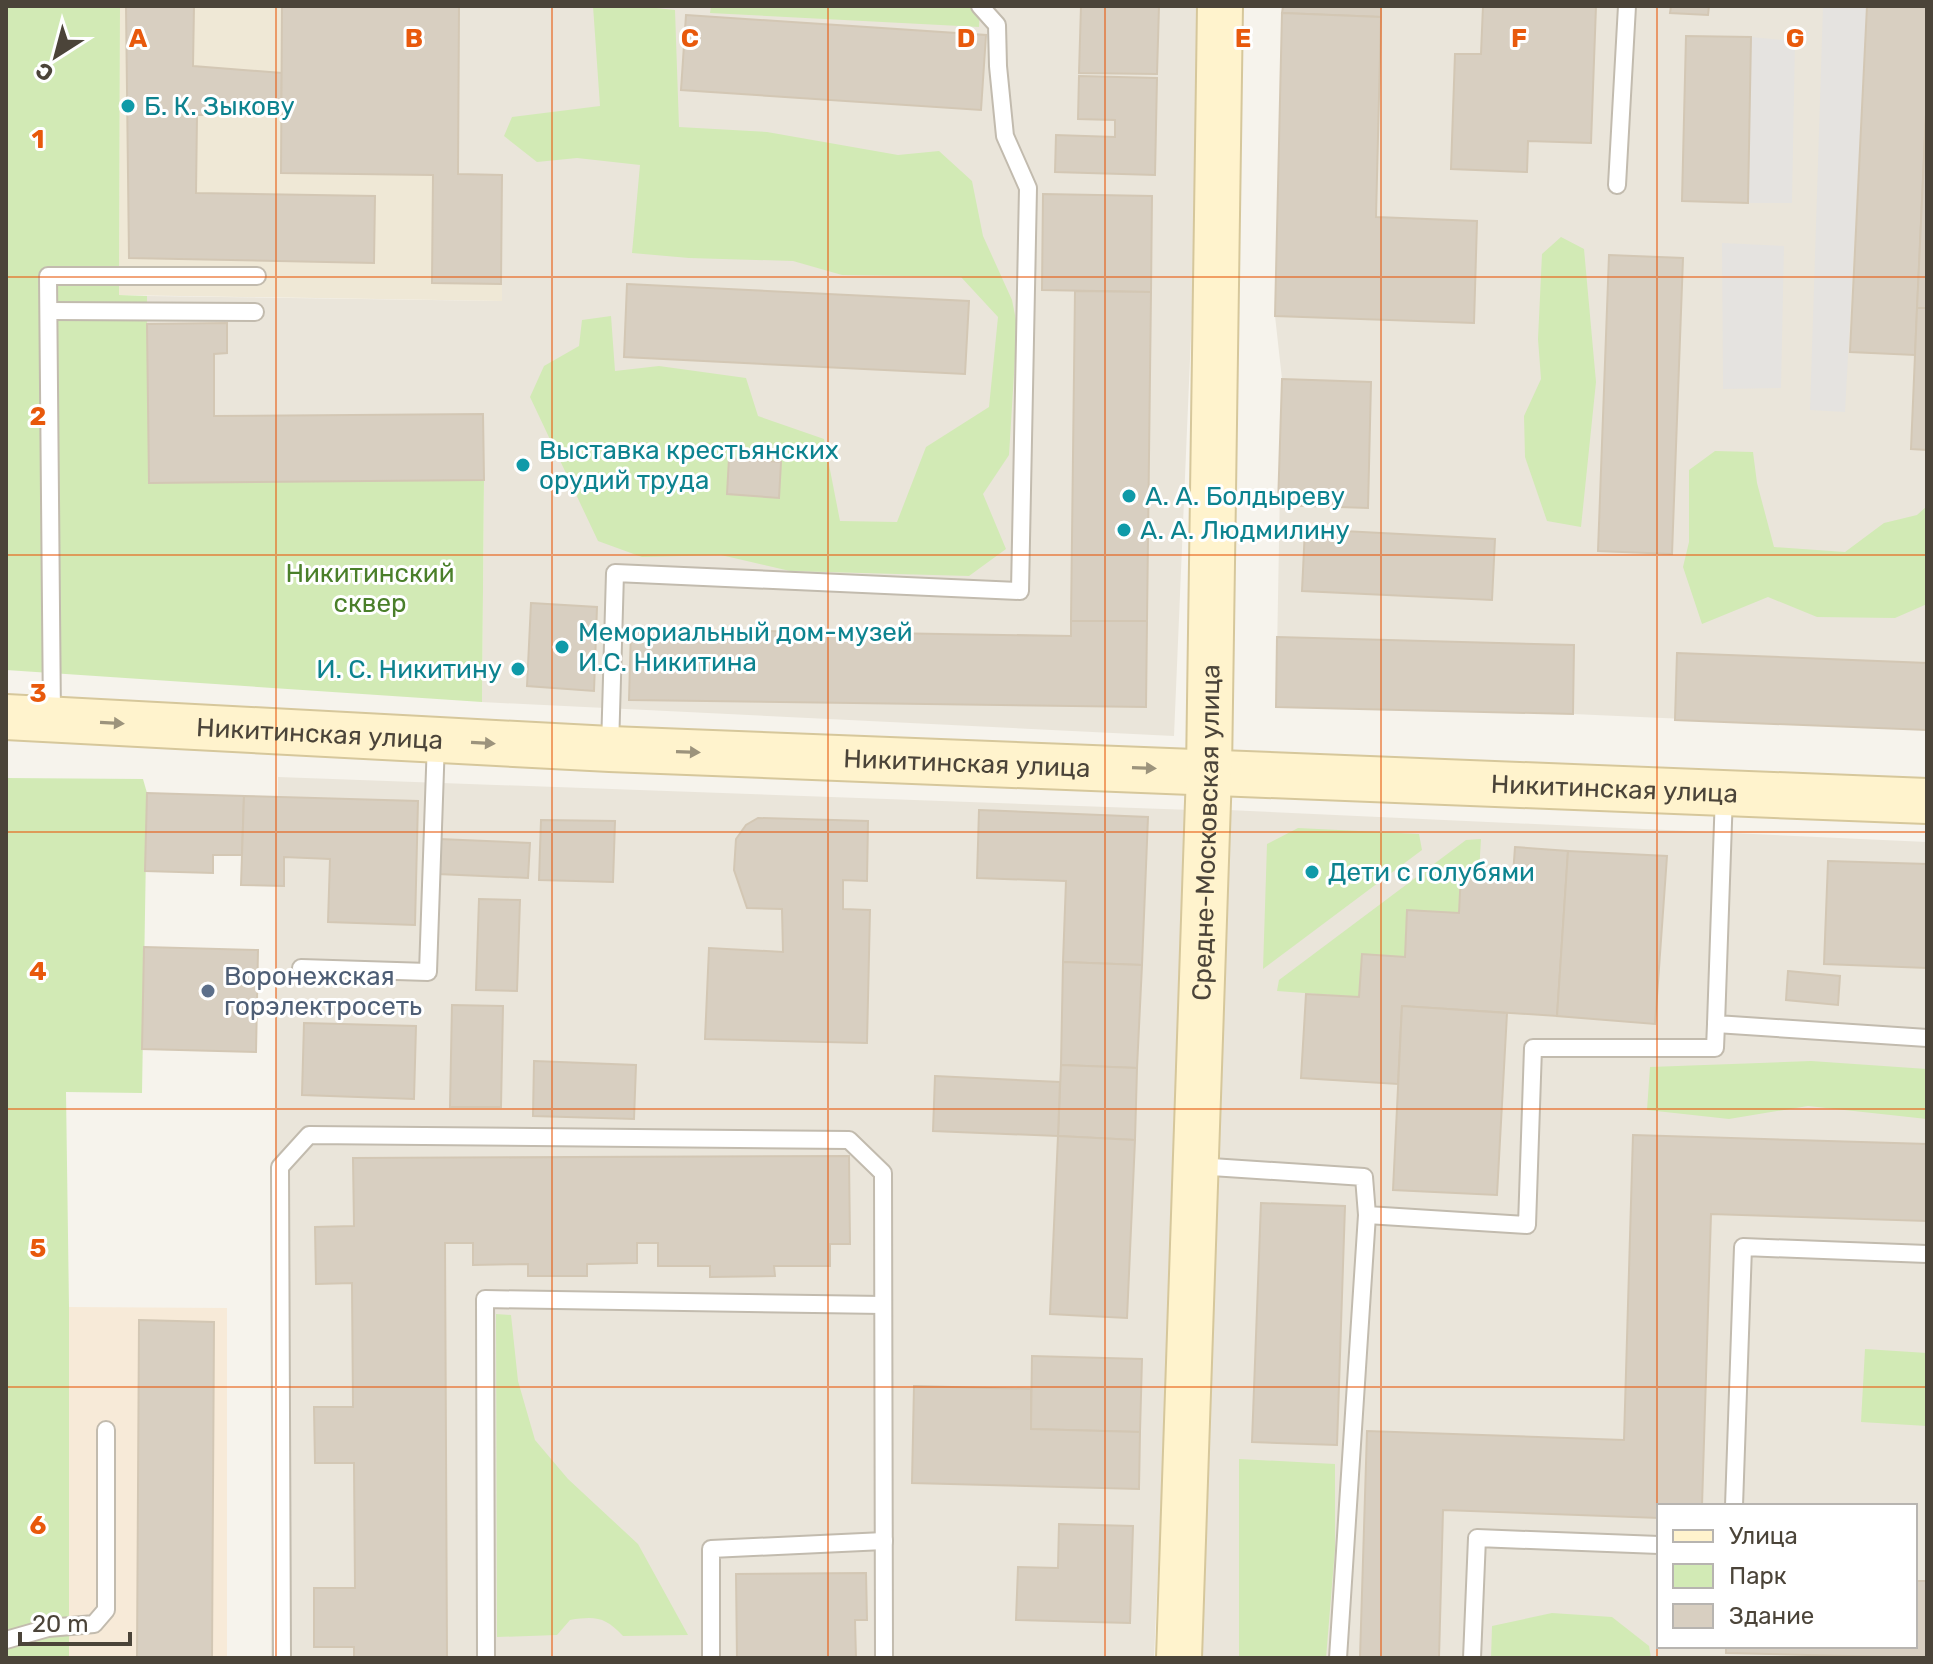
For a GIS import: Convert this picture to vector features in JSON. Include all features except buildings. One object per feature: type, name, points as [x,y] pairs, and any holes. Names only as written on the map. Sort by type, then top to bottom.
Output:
[{"type":"street","name":"Средне-Московская улица","points":[[1179,1658],[1209,772],[1220,6]]},
{"type":"street","name":"Никитинская улица","points":[[6,717],[610,749],[1927,801]]},
{"type":"lane","points":[[610,749],[615,573],[690,579],[1020,591],[1028,188],[1005,136],[997,25],[980,6]]},
{"type":"lane","points":[[1617,185],[1627,6]]},
{"type":"lane","points":[[52,720],[48,276],[257,276]]},
{"type":"lane","points":[[49,311],[255,312]]},
{"type":"lane","points":[[301,968],[428,972],[436,741]]},
{"type":"lane","points":[[1367,1215],[1527,1225],[1533,1048],[1715,1048],[1724,793]]},
{"type":"lane","points":[[1716,1024],[1927,1038]]},
{"type":"lane","points":[[282,1658],[280,1167],[309,1135],[849,1140],[883,1173],[884,1658]]},
{"type":"lane","points":[[1196,1166],[1364,1177],[1367,1215],[1338,1658]]},
{"type":"lane","points":[[1734,1504],[1743,1247],[1927,1254]]},
{"type":"lane","points":[[486,1658],[485,1299],[883,1305]]},
{"type":"lane","points":[[6,1640],[48,1628],[94,1624],[106,1610],[106,1430]]},
{"type":"lane","points":[[1472,1658],[1477,1538],[1657,1545]]},
{"type":"lane","points":[[711,1658],[711,1549],[884,1541]]},
{"type":"shaded area","points":[[120,6],[459,6],[458,174],[502,175],[502,301],[119,295]]},
{"type":"shaded area","points":[[459,6],[1205,6],[1174,736],[482,702],[484,480],[149,483],[147,296],[501,301],[502,175],[458,174]]},
{"type":"shaded area","points":[[1284,6],[1927,6],[1927,730],[1573,714],[1276,707],[1282,379],[1275,316]]},
{"type":"shaded area","points":[[1823,6],[1867,6],[1845,412],[1810,410]]},
{"type":"shaded area","points":[[1751,37],[1795,41],[1792,203],[1748,203]]},
{"type":"shaded area","points":[[1722,243],[1784,246],[1781,388],[1723,389]]},
{"type":"shaded area","points":[[278,777],[1192,810],[1154,1658],[271,1658]]},
{"type":"shaded area","points":[[1228,810],[1927,842],[1927,1658],[1195,1658]]},
{"type":"shaded area","points":[[69,1307],[227,1308],[227,1658],[69,1658]]},
{"type":"green space","name":"Никитинский сквер","points":[[6,6],[120,6],[119,295],[147,296],[149,483],[484,480],[482,702],[6,670]]},
{"type":"green space","points":[[593,6],[675,10],[679,127],[767,132],[898,155],[939,151],[972,181],[983,236],[1012,300],[1017,325],[1009,455],[983,494],[1006,549],[969,576],[790,571],[721,555],[642,557],[598,541],[530,397],[544,366],[579,346],[582,320],[611,316],[615,371],[659,366],[746,378],[758,416],[824,439],[840,521],[897,522],[926,447],[989,407],[998,317],[961,277],[842,275],[793,261],[632,253],[640,165],[577,158],[537,162],[504,136],[512,117],[600,106]],"holes":[[[730,459],[781,462],[778,498],[728,494]]]},
{"type":"green space","points":[[711,6],[980,6],[979,27],[710,13]]},
{"type":"green space","points":[[1561,237],[1584,249],[1596,382],[1581,527],[1547,521],[1525,457],[1524,416],[1541,379],[1538,339],[1542,254]]},
{"type":"green space","points":[[1715,451],[1753,452],[1757,483],[1774,547],[1845,552],[1884,523],[1917,515],[1927,506],[1927,604],[1895,618],[1817,617],[1768,597],[1702,624],[1683,567],[1689,542],[1689,470]]},
{"type":"green space","points":[[6,778],[143,779],[147,793],[142,1093],[66,1092],[69,1658],[6,1658]]},
{"type":"green space","points":[[1298,828],[1419,834],[1422,850],[1263,969],[1267,844]]},
{"type":"green space","points":[[1481,839],[1479,873],[1461,872],[1459,913],[1408,910],[1405,957],[1362,955],[1359,997],[1277,991],[1279,980],[1466,840]]},
{"type":"green space","points":[[1811,1061],[1927,1069],[1927,1119],[1808,1106],[1729,1119],[1647,1110],[1650,1067]]},
{"type":"green space","points":[[496,1314],[511,1315],[518,1381],[535,1440],[568,1479],[638,1544],[688,1635],[623,1636],[600,1619],[587,1618],[570,1620],[557,1635],[497,1637]]},
{"type":"green space","points":[[1865,1349],[1927,1353],[1927,1426],[1861,1422]]},
{"type":"green space","points":[[1239,1459],[1335,1464],[1335,1549],[1326,1658],[1239,1658]]},
{"type":"green space","points":[[1552,1613],[1612,1617],[1649,1646],[1651,1658],[1491,1658],[1492,1626]]},
{"type":"place","name":"Б. К. Зыкову","points":[[128,106]]},
{"type":"place","name":"Выставка крестьянских орудий труда","points":[[523,465]]},
{"type":"place","name":"А. А. Болдыреву","points":[[1129,496]]},
{"type":"place","name":"А. А. Людмилину","points":[[1124,530]]},
{"type":"place","name":"Мемориальный дом-музей И.С. Никитина","points":[[562,647]]},
{"type":"place","name":"И. С. Никитину","points":[[518,669]]},
{"type":"place","name":"Дети с голубями","points":[[1312,872]]},
{"type":"place","name":"Воронежская горэлектросеть","points":[[208,991]]}]
